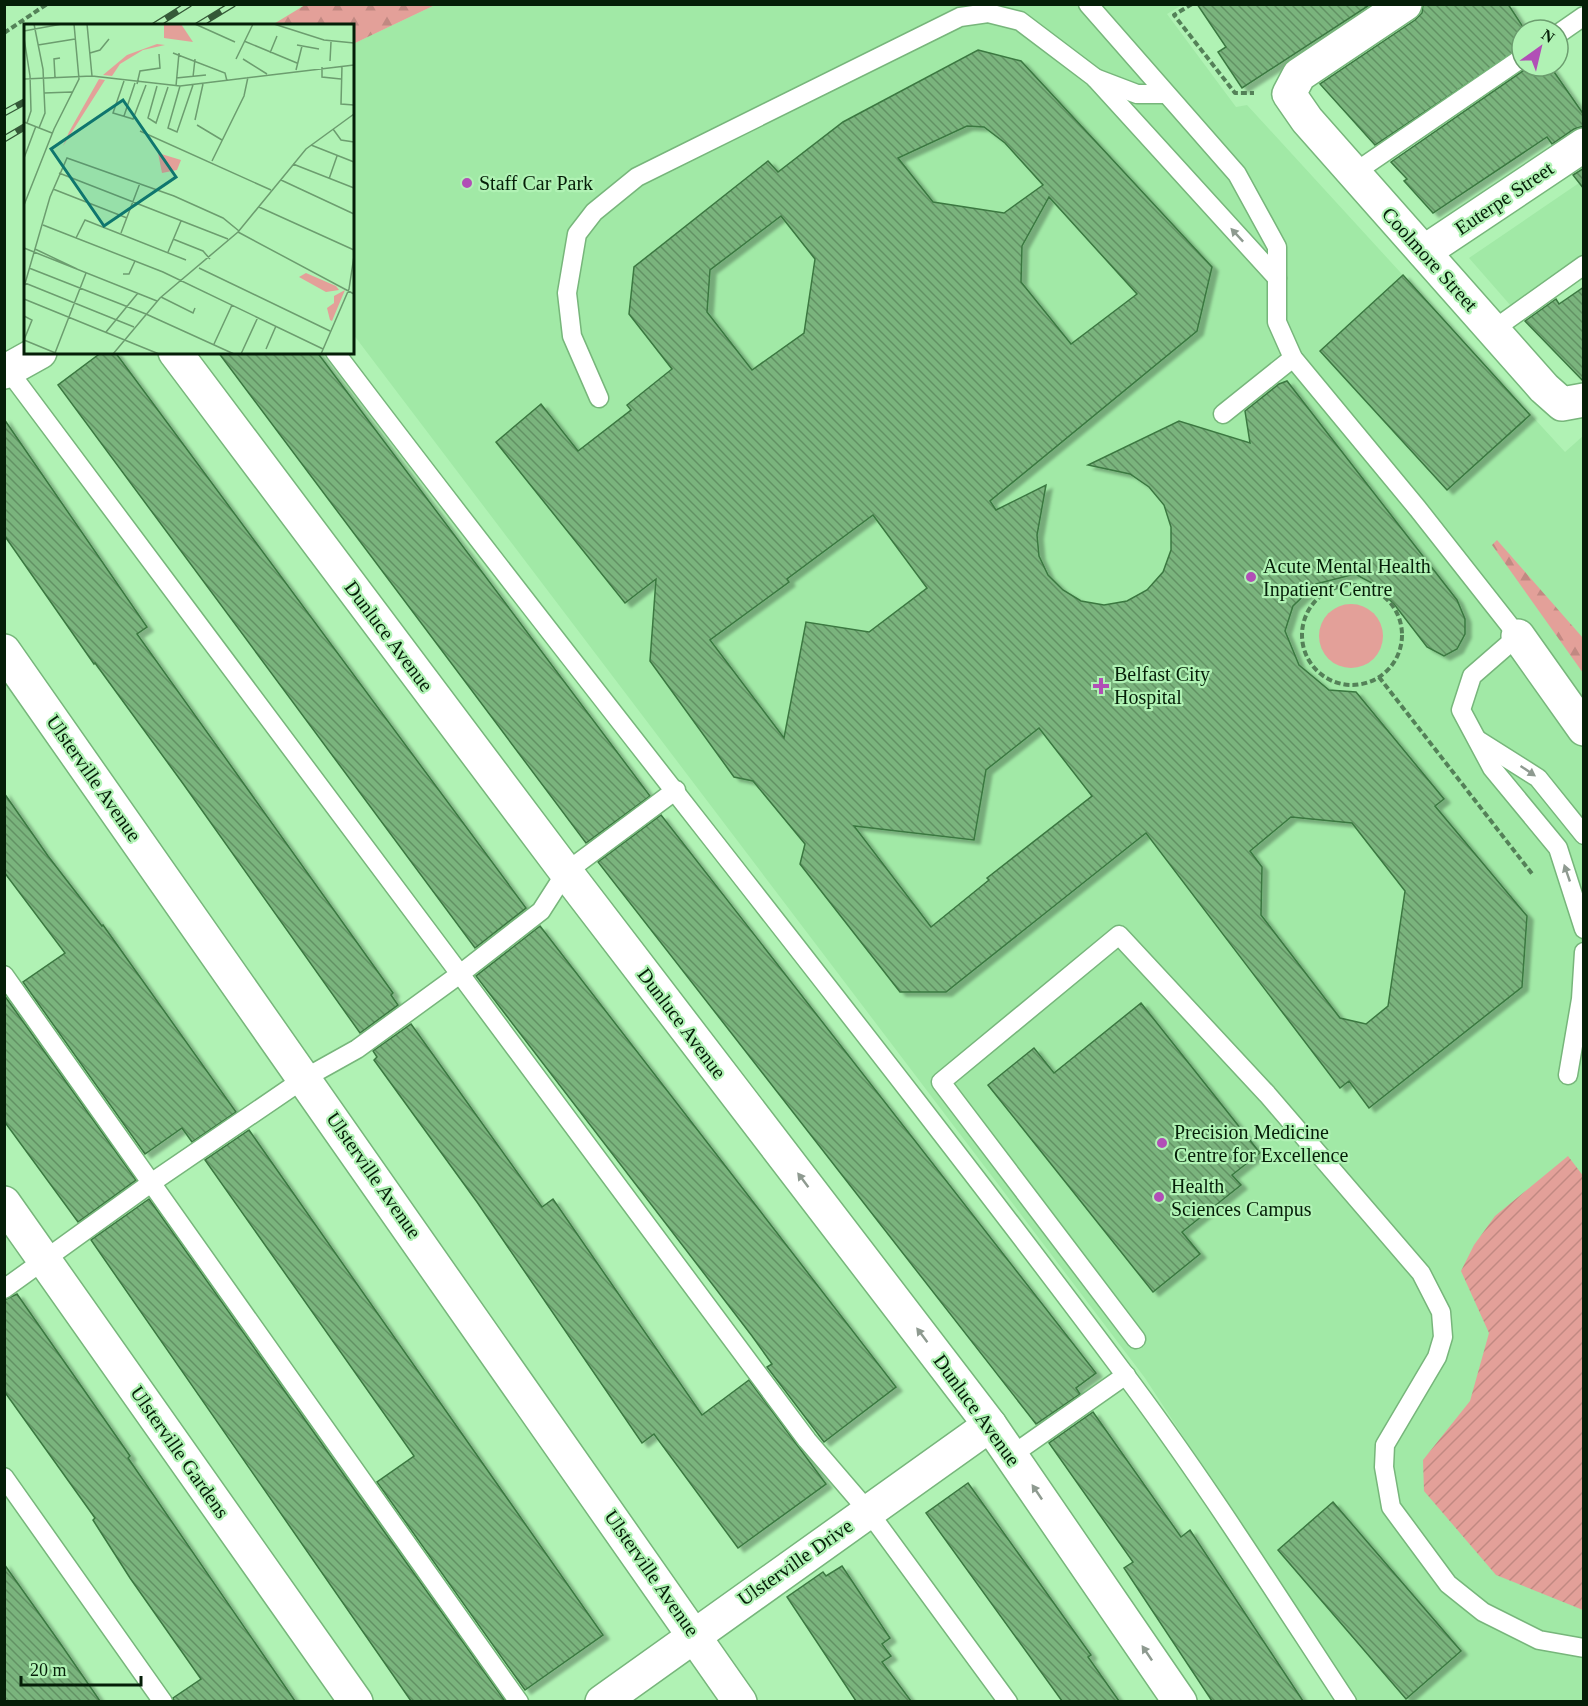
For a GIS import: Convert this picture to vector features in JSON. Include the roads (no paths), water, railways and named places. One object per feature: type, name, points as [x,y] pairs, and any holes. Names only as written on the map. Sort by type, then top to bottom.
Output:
[{"type":"street","name":"Coolmore Street","points":[[1405,4],[1299,75],[1290,94],[1307,120],[1544,388],[1562,404],[1583,400]]},
{"type":"street","name":"Euterpe Street","points":[[1424,252],[1584,145]]},
{"type":"street","points":[[6,371],[36,354]]},
{"type":"street","name":"Dunluce Avenue","points":[[177,354],[566,872],[990,1425],[1180,1701]]},
{"type":"street","points":[[1518,636],[1584,729]]},
{"type":"street","name":"Ulsterville Avenue","points":[[4,651],[740,1701]]},
{"type":"street","name":"Ulsterville Gardens","points":[[4,1203],[356,1701]]},
{"type":"street","name":"Ulsterville Drive","points":[[602,1701],[694,1633],[990,1425]]},
{"type":"lane","points":[[1088,4],[1237,174],[1277,247],[1277,322],[1293,358],[1418,509],[1518,636],[1472,676],[1461,710],[1492,768],[1558,848],[1584,929]]},
{"type":"lane","points":[[599,398],[572,336],[567,293],[577,234],[594,212],[637,177],[960,17],[988,13],[1020,21],[1094,77],[1277,278]]},
{"type":"lane","points":[[1570,26],[1584,16]]},
{"type":"lane","points":[[1354,173],[1510,66]]},
{"type":"lane","points":[[1094,77],[1137,94],[1166,94]]},
{"type":"lane","points":[[1493,330],[1584,265]]},
{"type":"lane","points":[[337,354],[460,518],[676,790],[1126,1375],[1347,1701]]},
{"type":"lane","points":[[1223,414],[1293,358]]},
{"type":"lane","points":[[6,371],[807,1440],[867,1511],[1008,1701]]},
{"type":"lane","points":[[1478,740],[1538,778],[1584,835]]},
{"type":"lane","points":[[4,1289],[45,1262],[151,1183],[305,1078],[357,1049],[460,974],[541,911],[566,872],[676,790]]},
{"type":"lane","points":[[1136,1339],[941,1082],[1119,934],[1267,1094],[1421,1273],[1441,1312],[1443,1337],[1437,1357],[1385,1445],[1384,1467],[1391,1507],[1448,1584],[1483,1612],[1539,1640],[1584,1648]]},
{"type":"lane","points":[[1568,1075],[1582,999],[1584,952]]},
{"type":"lane","points":[[4,975],[519,1701]]},
{"type":"lane","points":[[1012,1455],[1126,1375]]},
{"type":"lane","points":[[4,1477],[163,1701]]},
{"type":"railway","points":[[157,24],[189,4]]},
{"type":"railway","points":[[200,24],[233,4]]},
{"type":"railway","points":[[4,113],[24,102]]},
{"type":"railway","points":[[4,139],[24,127]]},
{"type":"place","name":"Staff Car Park","points":[[467,183]]},
{"type":"place","name":"Acute Mental Health Inpatient Centre","points":[[1251,577]]},
{"type":"place","name":"Belfast City Hospital","points":[[1101,686]]},
{"type":"place","name":"Precision Medicine Centre for Excellence","points":[[1162,1143]]},
{"type":"place","name":"Health Sciences Campus","points":[[1159,1197]]}]
